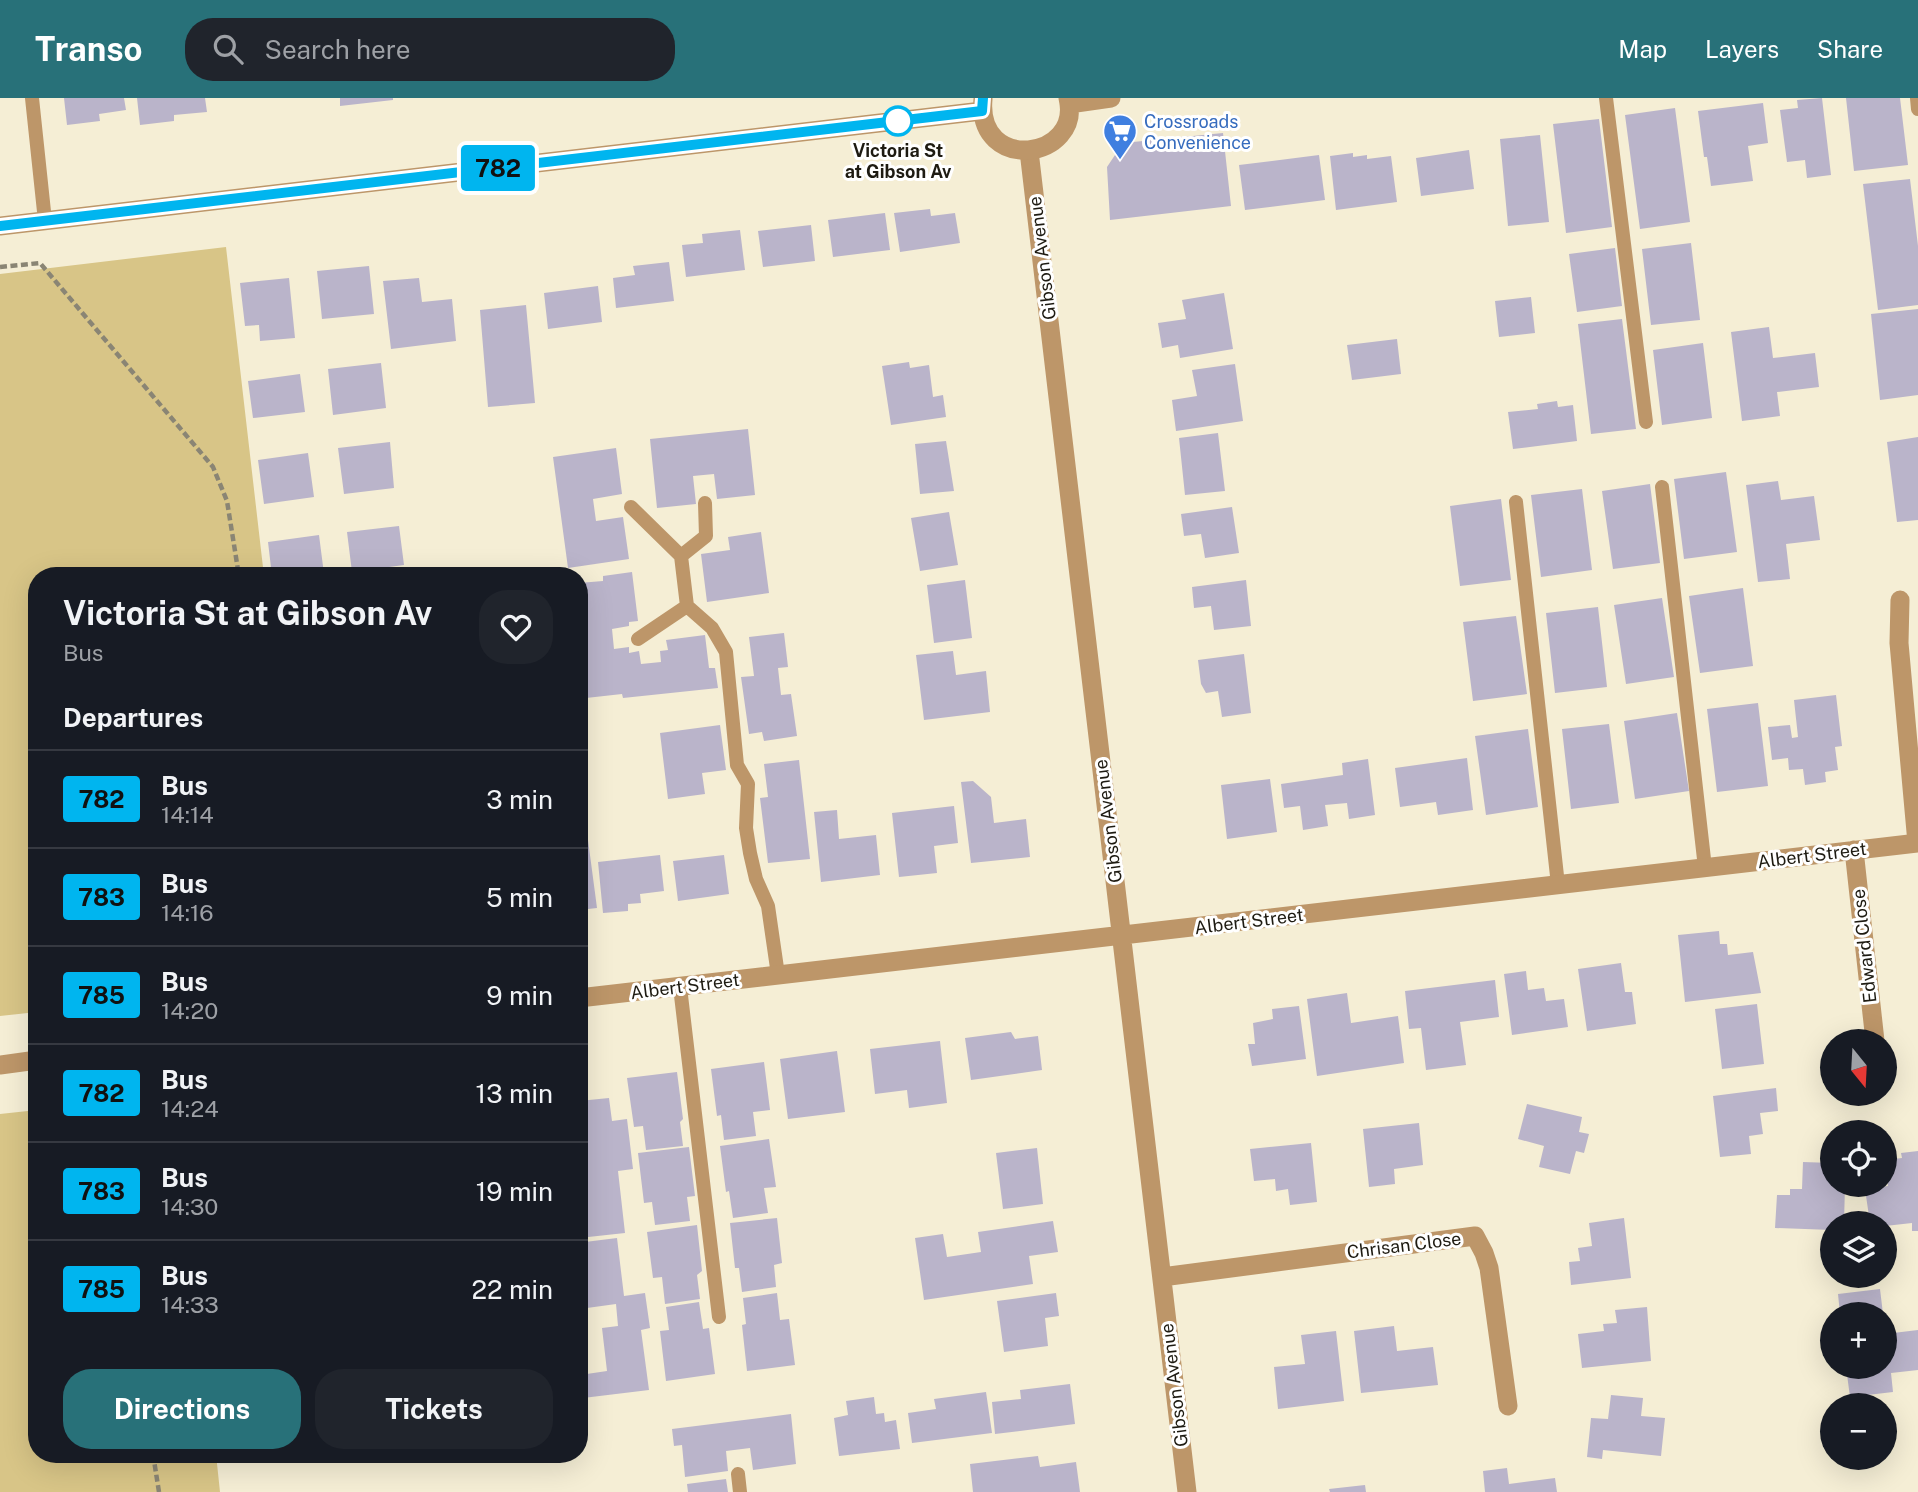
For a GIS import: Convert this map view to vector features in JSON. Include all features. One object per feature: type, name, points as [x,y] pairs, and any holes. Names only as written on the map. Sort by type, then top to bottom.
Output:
[{"type":"street","points":[[0,226],[983,104],[985,124],[992,136],[1003,145],[1029,151],[1043,148],[1055,141],[1068,117],[1068,101],[1111,98]]},
{"type":"street","name":"Gibson Avenue","points":[[1029,151],[1187,1492]]},
{"type":"street","points":[[1900,600],[1899,643],[1918,843]]},
{"type":"street","name":"Albert Street","points":[[588,997],[1918,843]]},
{"type":"street","name":"Edward Close","points":[[1854,850],[1874,1029]]},
{"type":"street","points":[[0,1065],[28,1061]]},
{"type":"street","name":"Chrisan Close","points":[[1162,1277],[1475,1236],[1489,1268],[1508,1406]]},
{"type":"lane","points":[[32,98],[46,221]]},
{"type":"lane","points":[[1606,98],[1646,422]]},
{"type":"lane","points":[[1917,98],[1918,109]]},
{"type":"lane","points":[[1662,487],[1705,868]]},
{"type":"lane","points":[[1516,502],[1558,885]]},
{"type":"lane","points":[[681,556],[706,536],[705,503]]},
{"type":"lane","points":[[631,507],[681,556],[687,606],[712,628],[726,652],[737,765],[748,784],[746,828],[750,853],[756,879],[768,906],[778,975]]},
{"type":"lane","points":[[638,639],[687,606]]},
{"type":"lane","points":[[680,987],[719,1317]]},
{"type":"lane","points":[[738,1474],[740,1492]]},
{"type":"path","points":[[0,267],[40,262],[213,467],[227,501],[238,567]]},
{"type":"path","points":[[154,1463],[159,1492]]},
{"type":"shaded area","points":[[226,247],[263,567],[28,567],[28,1013],[0,1016],[0,274]]},
{"type":"shaded area","points":[[28,1111],[28,1463],[217,1463],[220,1492],[0,1492],[0,1114]]},
{"type":"building","points":[[64,98],[124,98],[126,110],[99,114],[100,121],[67,125]]},
{"type":"building","points":[[137,98],[205,98],[207,112],[174,115],[174,121],[140,125]]},
{"type":"building","points":[[340,98],[393,98],[393,100],[340,106]]},
{"type":"building","points":[[1822,98],[1831,175],[1807,178],[1805,160],[1787,162],[1780,110],[1798,108],[1797,100]]},
{"type":"building","points":[[1846,98],[1900,98],[1908,165],[1854,171]]},
{"type":"building","points":[[1763,103],[1768,143],[1748,146],[1753,181],[1711,186],[1698,111]]},
{"type":"building","points":[[1675,108],[1690,222],[1640,229],[1625,115]]},
{"type":"building","points":[[1599,119],[1612,227],[1566,233],[1553,124]]},
{"type":"building","points":[[1223,133],[1231,206],[1110,220],[1107,167],[1123,143]]},
{"type":"building","points":[[1540,135],[1549,222],[1508,226],[1500,139]]},
{"type":"building","points":[[1469,150],[1474,189],[1421,196],[1416,158]]},
{"type":"building","points":[[1353,153],[1353,157],[1367,155],[1367,159],[1391,156],[1397,202],[1336,210],[1330,156]]},
{"type":"building","points":[[1319,155],[1325,200],[1245,210],[1239,165]]},
{"type":"building","points":[[1910,179],[1918,246],[1918,305],[1878,310],[1863,184]]},
{"type":"building","points":[[930,209],[931,216],[955,213],[960,243],[900,252],[894,213]]},
{"type":"building","points":[[885,213],[890,250],[833,257],[828,220]]},
{"type":"building","points":[[811,225],[815,261],[763,267],[758,231]]},
{"type":"building","points":[[740,230],[745,270],[686,277],[682,245],[703,243],[702,234]]},
{"type":"building","points":[[1691,243],[1700,320],[1651,325],[1642,249]]},
{"type":"building","points":[[1615,248],[1622,306],[1577,312],[1569,254]]},
{"type":"building","points":[[669,262],[674,301],[616,308],[613,278],[635,275],[633,266]]},
{"type":"building","points":[[369,266],[374,314],[322,319],[317,271]]},
{"type":"building","points":[[289,278],[295,338],[260,341],[259,325],[245,326],[240,283]]},
{"type":"building","points":[[419,278],[422,302],[452,299],[456,341],[391,349],[383,281]]},
{"type":"building","points":[[598,286],[602,322],[548,329],[544,293]]},
{"type":"building","points":[[1224,293],[1233,349],[1180,358],[1178,345],[1162,348],[1158,323],[1186,319],[1182,300]]},
{"type":"building","points":[[1531,297],[1535,333],[1499,337],[1495,301]]},
{"type":"building","points":[[526,305],[535,403],[488,407],[480,310]]},
{"type":"building","points":[[1918,309],[1918,395],[1880,400],[1871,314]]},
{"type":"building","points":[[1622,319],[1636,429],[1591,434],[1578,324]]},
{"type":"building","points":[[1769,327],[1773,358],[1815,353],[1819,387],[1777,392],[1780,416],[1742,421],[1731,332]]},
{"type":"building","points":[[1397,339],[1401,374],[1352,380],[1347,345]]},
{"type":"building","points":[[1703,343],[1712,418],[1662,425],[1653,350]]},
{"type":"building","points":[[909,362],[910,368],[929,365],[933,397],[943,395],[946,417],[891,425],[882,366]]},
{"type":"building","points":[[381,363],[386,408],[333,415],[328,369]]},
{"type":"building","points":[[1235,364],[1243,421],[1176,431],[1172,400],[1197,396],[1192,370]]},
{"type":"building","points":[[300,374],[305,412],[253,418],[248,381]]},
{"type":"building","points":[[1557,401],[1558,407],[1573,405],[1577,441],[1513,449],[1508,412],[1538,409],[1537,404]]},
{"type":"building","points":[[748,429],[755,495],[717,499],[714,474],[693,476],[696,504],[657,508],[650,439]]},
{"type":"building","points":[[1218,433],[1225,491],[1185,495],[1179,438]]},
{"type":"building","points":[[1918,437],[1918,520],[1897,522],[1887,442]]},
{"type":"building","points":[[946,441],[954,491],[920,494],[915,444]]},
{"type":"building","points":[[390,442],[394,488],[344,494],[338,448]]},
{"type":"building","points":[[616,448],[622,494],[593,499],[596,521],[623,517],[629,559],[568,567],[553,457]]},
{"type":"building","points":[[308,453],[314,497],[264,504],[258,460]]},
{"type":"building","points":[[1726,472],[1737,552],[1684,559],[1674,479]]},
{"type":"building","points":[[1778,481],[1781,500],[1814,496],[1820,540],[1786,544],[1790,579],[1758,582],[1746,485]]},
{"type":"building","points":[[1650,484],[1660,563],[1613,569],[1602,491]]},
{"type":"building","points":[[1582,489],[1592,570],[1541,577],[1531,495]]},
{"type":"building","points":[[1501,499],[1511,580],[1460,586],[1450,506]]},
{"type":"building","points":[[1232,507],[1239,553],[1205,558],[1201,534],[1184,536],[1181,514]]},
{"type":"building","points":[[949,512],[958,565],[920,571],[911,518]]},
{"type":"building","points":[[399,526],[404,565],[351,567],[347,532]]},
{"type":"building","points":[[761,532],[769,593],[707,602],[701,554],[730,550],[728,537]]},
{"type":"building","points":[[319,535],[323,567],[271,567],[268,542]]},
{"type":"building","points":[[632,572],[638,621],[629,622],[629,626],[612,629],[614,649],[629,647],[629,653],[639,651],[641,664],[661,662],[660,651],[668,650],[666,640],[705,635],[709,668],[715,668],[718,688],[623,698],[622,694],[588,698],[588,582],[603,581],[603,576]]},
{"type":"building","points":[[965,580],[972,638],[934,643],[927,585]]},
{"type":"building","points":[[1246,580],[1251,626],[1214,630],[1211,606],[1194,608],[1192,587]]},
{"type":"building","points":[[1743,588],[1753,666],[1700,673],[1689,596]]},
{"type":"building","points":[[1662,598],[1674,677],[1626,684],[1614,605]]},
{"type":"building","points":[[1598,607],[1607,687],[1555,693],[1546,613]]},
{"type":"building","points":[[1516,616],[1527,694],[1473,701],[1463,622]]},
{"type":"building","points":[[784,633],[788,667],[778,668],[781,695],[791,694],[797,736],[764,741],[762,732],[749,734],[741,677],[754,676],[749,637]]},
{"type":"building","points":[[953,651],[956,675],[986,671],[990,712],[924,720],[916,655]]},
{"type":"building","points":[[1244,654],[1251,713],[1222,717],[1218,691],[1206,693],[1201,684],[1198,660]]},
{"type":"building","points":[[1836,695],[1842,746],[1835,747],[1838,770],[1825,772],[1826,782],[1805,785],[1803,769],[1789,770],[1788,758],[1772,760],[1768,727],[1790,725],[1792,738],[1798,737],[1794,700]]},
{"type":"building","points":[[1758,703],[1768,786],[1717,792],[1707,709]]},
{"type":"building","points":[[1677,713],[1689,791],[1635,799],[1624,721]]},
{"type":"building","points":[[1609,724],[1619,803],[1571,809],[1562,729]]},
{"type":"building","points":[[720,725],[726,770],[702,773],[705,794],[668,799],[660,733]]},
{"type":"building","points":[[1528,729],[1538,807],[1486,815],[1475,736]]},
{"type":"building","points":[[1467,758],[1473,810],[1438,815],[1436,802],[1400,807],[1395,768]]},
{"type":"building","points":[[1368,759],[1375,815],[1349,819],[1347,803],[1325,805],[1328,826],[1303,830],[1300,806],[1284,808],[1281,784],[1343,775],[1342,763]]},
{"type":"building","points":[[799,760],[810,859],[768,863],[760,798],[768,797],[764,764]]},
{"type":"building","points":[[1270,779],[1277,832],[1227,839],[1221,785]]},
{"type":"building","points":[[973,781],[991,797],[994,823],[1026,819],[1030,857],[971,863],[961,782]]},
{"type":"building","points":[[954,806],[958,843],[934,846],[937,873],[899,877],[892,813]]},
{"type":"building","points":[[837,810],[839,839],[876,835],[880,875],[821,882],[814,812]]},
{"type":"building","points":[[588,840],[597,908],[588,909]]},
{"type":"building","points":[[660,855],[664,891],[640,894],[641,903],[628,904],[628,911],[603,913],[598,862]]},
{"type":"building","points":[[724,855],[729,894],[678,901],[673,861]]},
{"type":"building","points":[[1719,931],[1720,944],[1727,944],[1728,955],[1753,952],[1761,993],[1685,1002],[1678,935]]},
{"type":"building","points":[[1621,963],[1625,992],[1632,992],[1636,1024],[1587,1031],[1578,969]]},
{"type":"building","points":[[1526,971],[1528,990],[1544,988],[1546,1001],[1564,999],[1568,1027],[1512,1035],[1504,974]]},
{"type":"building","points":[[1495,980],[1499,1017],[1460,1022],[1466,1065],[1426,1070],[1421,1028],[1409,1029],[1405,991]]},
{"type":"building","points":[[1347,993],[1351,1023],[1398,1016],[1404,1063],[1317,1076],[1307,999]]},
{"type":"building","points":[[1757,1004],[1764,1064],[1722,1069],[1715,1009]]},
{"type":"building","points":[[1299,1006],[1306,1059],[1252,1066],[1248,1044],[1255,1044],[1253,1023],[1273,1019],[1272,1009]]},
{"type":"building","points":[[1011,1032],[1015,1039],[1038,1036],[1042,1070],[971,1080],[965,1038]]},
{"type":"building","points":[[940,1041],[947,1103],[909,1108],[907,1090],[875,1094],[870,1049]]},
{"type":"building","points":[[837,1051],[845,1112],[788,1119],[780,1059]]},
{"type":"building","points":[[764,1062],[770,1110],[753,1112],[756,1136],[724,1140],[721,1115],[717,1116],[711,1069]]},
{"type":"building","points":[[677,1072],[683,1119],[680,1122],[683,1146],[646,1150],[643,1126],[634,1127],[627,1078]]},
{"type":"building","points":[[1776,1088],[1778,1111],[1760,1113],[1763,1134],[1749,1136],[1751,1154],[1720,1157],[1713,1096]]},
{"type":"building","points":[[609,1098],[612,1121],[627,1119],[633,1169],[618,1171],[625,1233],[588,1237],[588,1100]]},
{"type":"building","points":[[1527,1104],[1582,1117],[1579,1132],[1589,1134],[1584,1153],[1576,1151],[1570,1174],[1539,1167],[1544,1146],[1518,1139]]},
{"type":"building","points":[[1419,1123],[1423,1165],[1394,1169],[1395,1184],[1369,1187],[1363,1129]]},
{"type":"building","points":[[769,1139],[776,1187],[764,1188],[768,1213],[733,1218],[729,1191],[726,1192],[720,1146]]},
{"type":"building","points":[[1311,1143],[1317,1202],[1290,1205],[1288,1189],[1276,1191],[1275,1179],[1254,1181],[1250,1149]]},
{"type":"building","points":[[689,1147],[695,1196],[687,1197],[690,1221],[655,1225],[652,1202],[644,1203],[638,1153]]},
{"type":"building","points":[[1037,1148],[1043,1204],[1003,1209],[996,1153]]},
{"type":"building","points":[[1918,1151],[1918,1231],[1912,1231],[1912,1223],[1897,1225],[1897,1211],[1868,1211],[1866,1197],[1897,1197],[1897,1159],[1902,1158],[1901,1153]]},
{"type":"building","points":[[1803,1162],[1820,1163],[1820,1197],[1845,1197],[1844,1211],[1820,1211],[1820,1230],[1775,1228],[1777,1195],[1790,1195],[1790,1189],[1802,1189]]},
{"type":"building","points":[[777,1218],[782,1263],[774,1265],[776,1287],[742,1292],[739,1268],[735,1268],[730,1223]]},
{"type":"building","points":[[1624,1218],[1631,1278],[1571,1285],[1569,1262],[1580,1261],[1578,1248],[1592,1246],[1589,1223]]},
{"type":"building","points":[[1053,1221],[1058,1252],[1029,1256],[1033,1284],[924,1300],[915,1238],[943,1234],[947,1257],[981,1252],[978,1232]]},
{"type":"building","points":[[697,1225],[702,1271],[697,1275],[700,1299],[665,1304],[662,1277],[653,1278],[647,1232]]},
{"type":"building","points":[[617,1238],[624,1296],[645,1293],[650,1328],[641,1330],[649,1390],[588,1397],[588,1374],[607,1371],[602,1328],[618,1326],[616,1304],[588,1308],[588,1242]]},
{"type":"building","points":[[1880,1289],[1882,1302],[1839,1302],[1838,1294]]},
{"type":"building","points":[[777,1293],[780,1320],[789,1319],[795,1365],[747,1371],[742,1325],[746,1324],[743,1298]]},
{"type":"building","points":[[1056,1293],[1059,1316],[1045,1318],[1048,1346],[1004,1352],[997,1301]]},
{"type":"building","points":[[699,1302],[703,1329],[709,1328],[715,1374],[666,1381],[660,1331],[669,1330],[666,1307]]},
{"type":"building","points":[[1647,1307],[1651,1361],[1582,1368],[1578,1334],[1604,1331],[1603,1324],[1617,1323],[1615,1310]]},
{"type":"building","points":[[1394,1326],[1397,1351],[1433,1347],[1438,1385],[1361,1393],[1354,1331]]},
{"type":"building","points":[[1918,1330],[1918,1370],[1897,1372],[1897,1333]]},
{"type":"building","points":[[1336,1331],[1344,1401],[1278,1409],[1274,1367],[1305,1364],[1301,1335]]},
{"type":"building","points":[[1848,1379],[1892,1379],[1893,1392],[1849,1393]]},
{"type":"building","points":[[1070,1384],[1075,1424],[995,1434],[992,1402],[1021,1399],[1020,1390]]},
{"type":"building","points":[[986,1392],[992,1433],[912,1443],[908,1413],[936,1409],[934,1399]]},
{"type":"building","points":[[1611,1395],[1643,1398],[1641,1416],[1665,1418],[1661,1456],[1603,1450],[1602,1459],[1587,1457],[1591,1418],[1608,1419]]},
{"type":"building","points":[[874,1397],[876,1414],[884,1413],[885,1422],[896,1420],[900,1449],[839,1456],[834,1418],[848,1415],[846,1401]]},
{"type":"building","points":[[791,1414],[796,1464],[753,1470],[750,1448],[726,1451],[728,1471],[685,1477],[682,1445],[674,1446],[672,1429]]},
{"type":"building","points":[[1038,1456],[1040,1467],[1076,1462],[1080,1492],[973,1492],[970,1464]]},
{"type":"building","points":[[1507,1468],[1509,1484],[1555,1478],[1557,1492],[1485,1492],[1483,1471]]},
{"type":"building","points":[[726,1479],[728,1492],[688,1492],[687,1484]]},
{"type":"building","points":[[1365,1485],[1366,1492],[1330,1492],[1329,1489]]},
{"type":"bus line","name":"782","points":[[0,226],[982,111],[983,98]]},
{"type":"place","name":"Victoria St at Gibson Av","points":[[898,121]]},
{"type":"place","name":"Crossroads Convenience","points":[[1120,161]]}]
